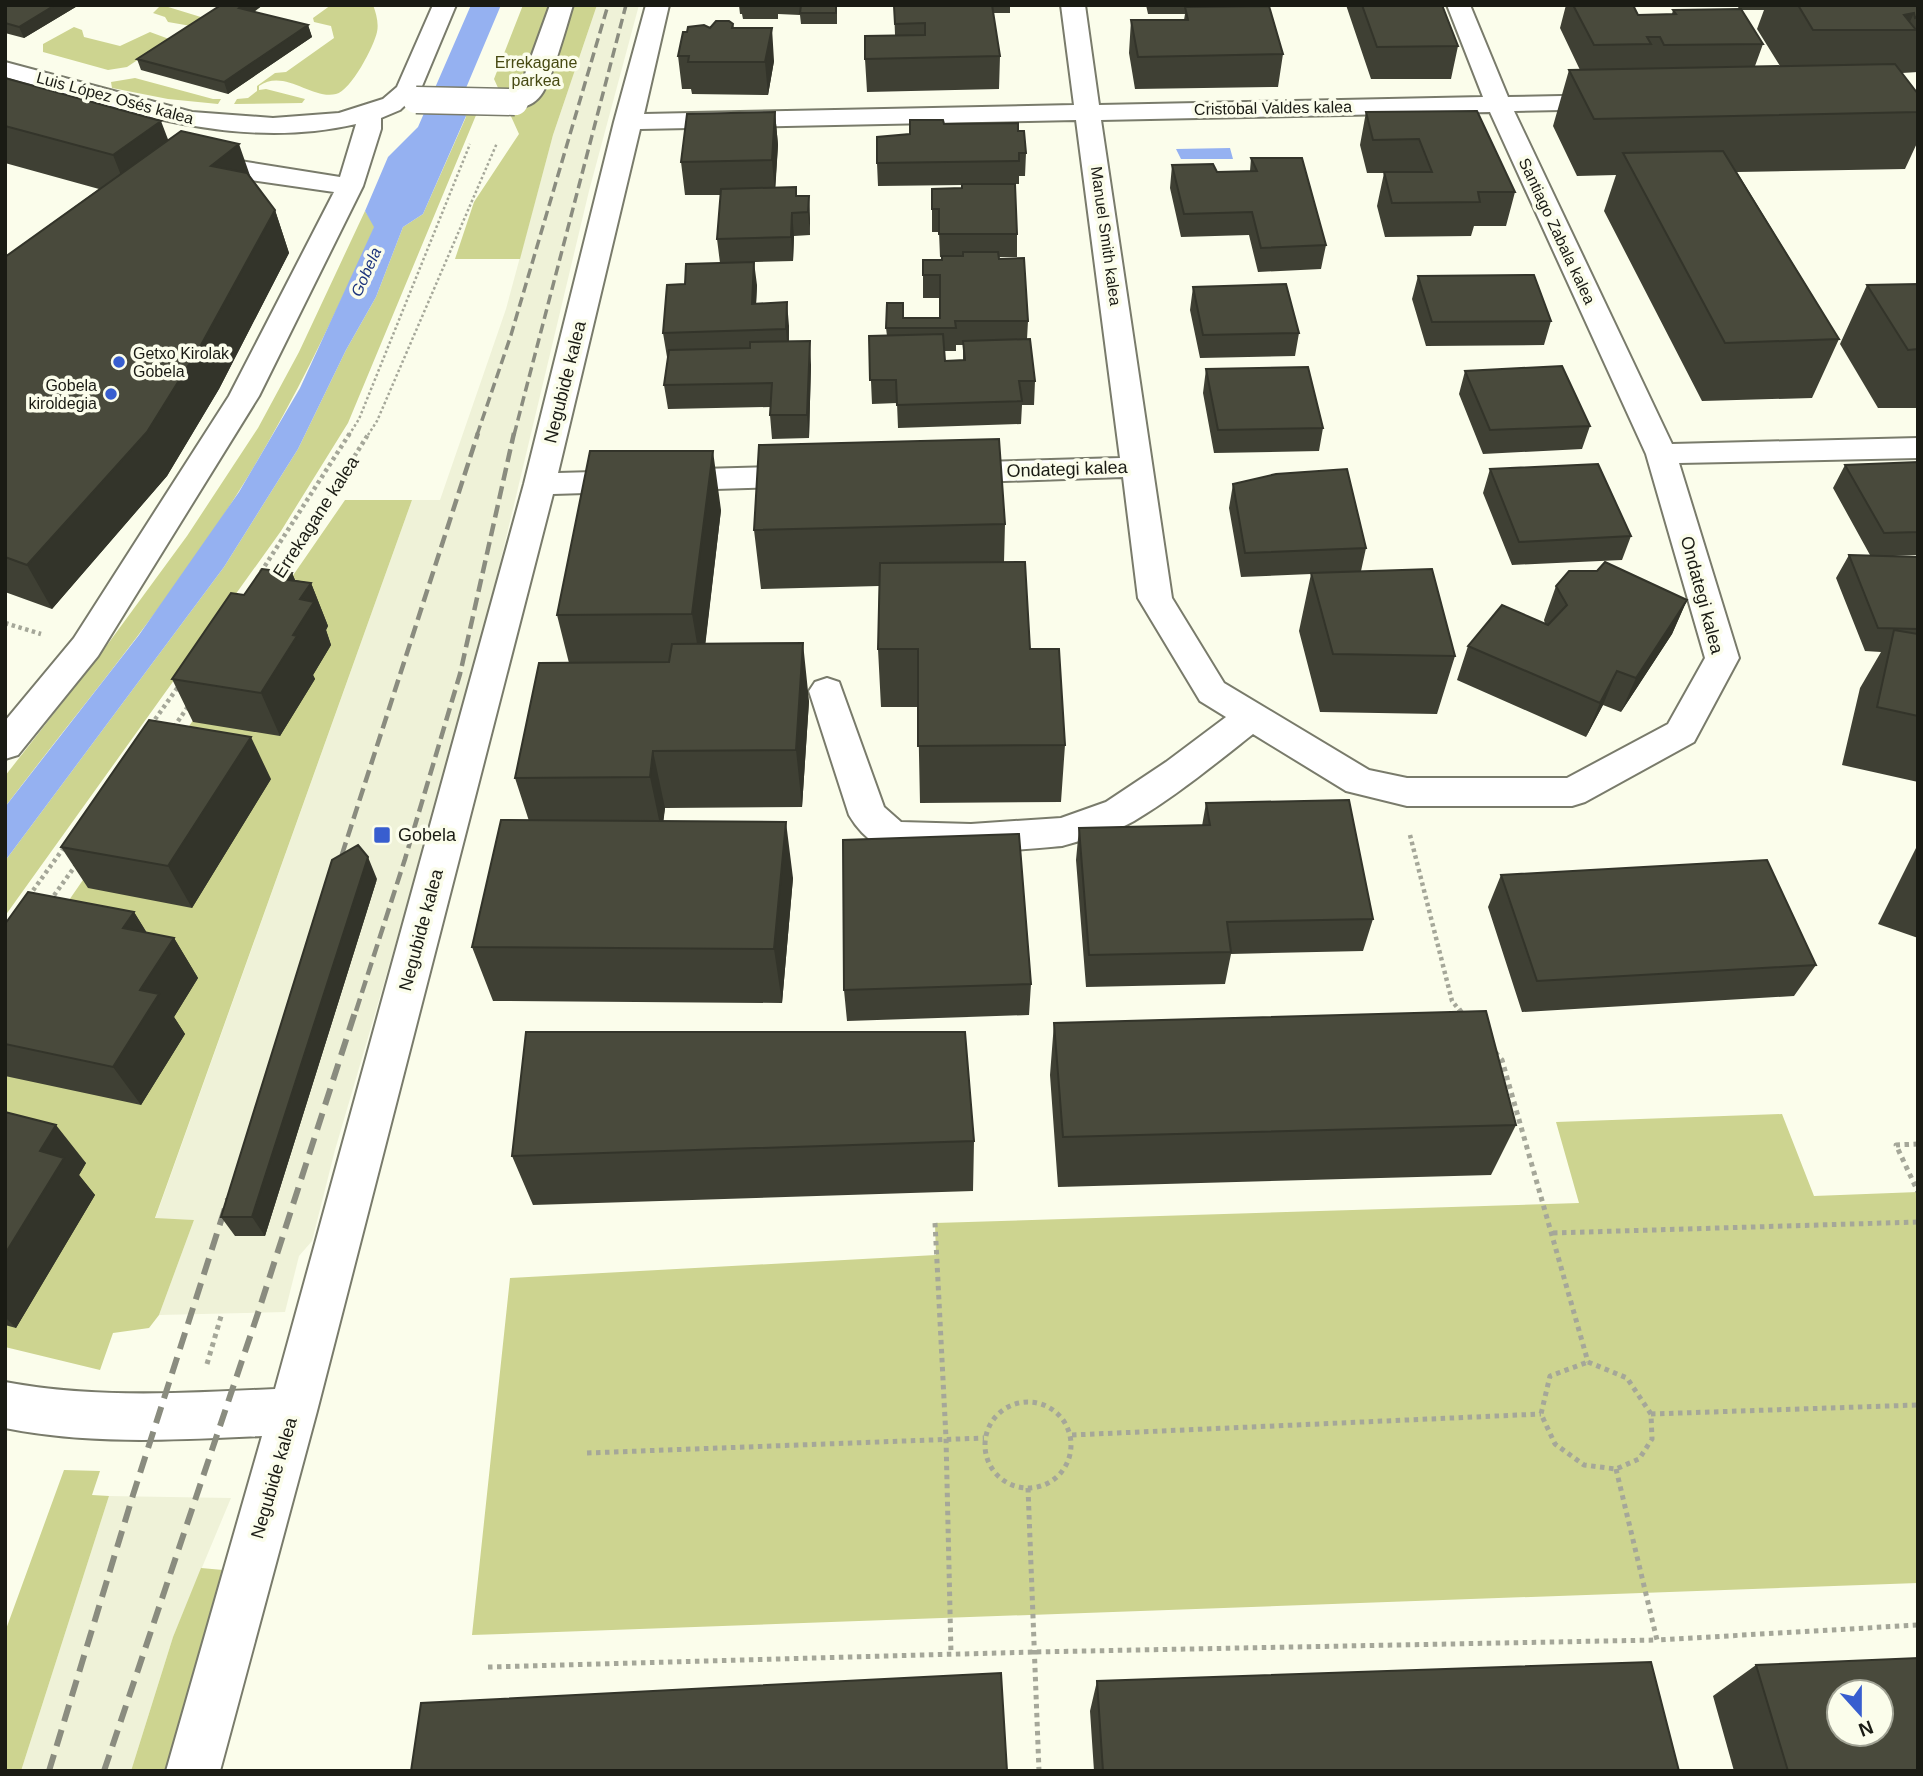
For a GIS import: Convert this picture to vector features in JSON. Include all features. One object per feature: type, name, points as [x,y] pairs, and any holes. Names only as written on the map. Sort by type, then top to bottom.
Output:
[{"type":"street","points":[[5,746],[86,647],[244,396],[350,186],[368,129],[395,105],[445,5]]},
{"type":"street","points":[[515,102],[531,92],[562,5]]},
{"type":"street","name":"Negubide kalea","points":[[193,1771],[293,1411],[540,484],[627,122],[658,5]]},
{"type":"street","name":"Manuel Smith kalea","points":[[1073,5],[1137,467]]},
{"type":"street","name":"Santiago Zabala kalea","points":[[1458,5],[1498,103],[1661,454]]},
{"type":"street","name":"Luis López Osés kalea","points":[[5,69],[192,120],[246,125],[327,123],[395,105],[515,102]]},
{"type":"street","name":"Cristobal Valdes kalea","points":[[627,122],[1633,102]]},
{"type":"street","points":[[176,156],[215,167],[350,186]]},
{"type":"street","points":[[1661,454],[1918,448]]},
{"type":"street","name":"Ondategi kalea","points":[[917,473],[1137,467],[1155,598],[1212,692],[1359,780],[1399,790],[1572,792],[1681,733],[1722,658],[1661,454]]},
{"type":"street","points":[[540,484],[834,476]]},
{"type":"street","points":[[827,691],[868,815],[893,836],[971,838],[1062,832],[1119,812],[1179,772],[1252,716]]},
{"type":"street","points":[[5,1405],[45,1415],[293,1411]]},
{"type":"path","name":"Errekagane kalea","points":[[279,576],[309,533],[377,421],[515,102]]},
{"type":"path","points":[[257,577],[288,533],[359,419],[475,133]]},
{"type":"path","points":[[148,729],[179,686]]},
{"type":"path","points":[[174,727],[196,696]]},
{"type":"path","points":[[1399,790],[1452,1001],[1468,1021]]},
{"type":"path","points":[[29,896],[69,840]]},
{"type":"path","points":[[44,910],[82,856]]},
{"type":"path","points":[[1493,1050],[1502,1060],[1588,1362]]},
{"type":"path","points":[[1918,1144],[1896,1145],[1918,1192]]},
{"type":"path","points":[[1553,1233],[1918,1222]]},
{"type":"path","points":[[935,1223],[946,1438],[951,1654]]},
{"type":"path","points":[[1588,1362],[1627,1378],[1651,1414],[1652,1439],[1639,1459],[1616,1469],[1584,1465],[1555,1444],[1541,1414],[1550,1376],[1588,1362]]},
{"type":"path","points":[[1026,1400],[1055,1409],[1072,1435],[1070,1461],[1054,1481],[1028,1488],[1004,1481],[987,1462],[984,1438],[999,1411],[1026,1400]]},
{"type":"path","points":[[1651,1414],[1918,1405]]},
{"type":"path","points":[[1072,1435],[1541,1414]]},
{"type":"path","points":[[587,1453],[984,1438]]},
{"type":"path","points":[[1616,1469],[1657,1640]]},
{"type":"path","points":[[1028,1488],[1039,1771]]},
{"type":"path","points":[[488,1667],[1033,1652],[1657,1640],[1918,1625]]},
{"type":"shaded area","points":[[597,5],[639,5],[589,191],[468,697],[335,1150],[312,1241],[299,1256],[285,1312],[159,1315],[194,1220],[155,1219],[412,500],[440,500],[506,309],[553,135]]},
{"type":"shaded area","points":[[109,1496],[231,1498],[173,1637],[131,1771],[21,1771]]},
{"type":"green space","points":[[331,5],[373,5],[377,18],[377,32],[371,47],[348,85],[336,94],[327,95],[288,82],[269,81],[259,86],[259,90],[266,89],[305,99],[302,103],[234,104],[237,99],[248,98],[257,91],[257,86],[275,73],[286,72],[334,38],[331,26],[314,22],[313,18]]},
{"type":"green space","name":"Errekagane parkea","points":[[523,5],[597,5],[553,135],[520,259],[455,259],[474,202],[519,134],[494,79]]},
{"type":"green space","points":[[160,6],[204,18],[191,26],[168,22],[165,17],[153,13]]},
{"type":"green space","points":[[74,27],[82,30],[84,37],[120,46],[150,32],[169,39],[127,67],[108,70],[43,52],[43,44]]},
{"type":"green space","points":[[135,78],[221,99],[218,104],[168,99],[112,88],[111,82]]},
{"type":"green space","points":[[458,108],[479,108],[348,423],[281,531],[5,916],[5,861],[224,567],[298,449],[346,350],[376,297],[403,227],[423,214],[466,117]]},
{"type":"green space","points":[[365,211],[375,226],[312,361],[239,491],[184,573],[5,807],[5,776],[99,656],[187,536],[258,428],[299,352]]},
{"type":"green space","points":[[345,500],[412,500],[155,1218],[194,1220],[159,1315],[149,1328],[113,1333],[100,1370],[5,1347],[5,993]]},
{"type":"green space","points":[[1782,1114],[1814,1196],[1918,1192],[1918,1583],[472,1635],[510,1278],[936,1255],[935,1223],[1579,1203],[1556,1122]]},
{"type":"green space","points":[[64,1470],[100,1471],[92,1495],[109,1496],[21,1771],[5,1771],[5,1632]]},
{"type":"green space","points":[[201,1568],[223,1570],[206,1641],[166,1771],[131,1771],[173,1637]]},
{"type":"water","points":[[471,5],[501,5],[458,107],[466,116],[423,214],[403,227],[376,297],[346,350],[298,449],[224,567],[5,861],[5,807],[139,635],[239,492],[300,388],[374,227],[365,211],[388,157],[418,127]]},
{"type":"water","points":[[1230,148],[1233,159],[1181,159],[1176,149]]},
{"type":"building","points":[[5,5],[55,5],[19,27],[5,23]]},
{"type":"building","points":[[221,5],[243,5],[239,8],[308,25],[224,82],[137,59]]},
{"type":"building","points":[[801,5],[836,5],[836,13],[800,13]]},
{"type":"building","points":[[992,5],[1000,56],[865,59],[865,36],[925,35],[925,23],[895,24],[894,6]]},
{"type":"building","points":[[1362,5],[1442,5],[1458,46],[1377,47]]},
{"type":"building","points":[[1573,5],[1633,5],[1638,15],[1676,14],[1673,10],[1741,9],[1763,44],[1664,45],[1660,37],[1647,37],[1651,44],[1594,45]]},
{"type":"building","points":[[1798,5],[1918,5],[1918,17],[1915,18],[1914,13],[1904,15],[1916,30],[1813,30]]},
{"type":"building","points":[[1269,6],[1283,54],[1138,57],[1131,20],[1188,20],[1185,7]]},
{"type":"building","points":[[716,21],[729,21],[733,24],[732,28],[772,28],[765,62],[688,62],[689,56],[678,56],[683,32],[687,32],[688,27],[704,25],[710,28]]},
{"type":"building","points":[[1895,64],[1918,94],[1918,112],[1594,119],[1569,70]]},
{"type":"building","points":[[5,78],[161,121],[113,155],[5,126]]},
{"type":"building","points":[[1477,111],[1515,192],[1478,192],[1480,202],[1392,203],[1384,172],[1432,172],[1419,139],[1373,140],[1366,112]]},
{"type":"building","points":[[775,112],[772,160],[681,162],[687,114]]},
{"type":"building","points":[[910,120],[943,120],[944,124],[1018,123],[1018,131],[1024,131],[1026,153],[1019,153],[1019,161],[877,163],[877,137],[910,134]]},
{"type":"building","name":"Getxo Kirolak Gobela","points":[[181,131],[239,144],[211,166],[247,173],[275,210],[201,345],[147,432],[27,565],[5,557],[5,257]]},
{"type":"building","points":[[1723,151],[1839,339],[1725,343],[1623,153]]},
{"type":"building","points":[[1251,158],[1302,158],[1326,245],[1261,248],[1252,212],[1184,214],[1172,165],[1213,164],[1217,172],[1257,171]]},
{"type":"building","points":[[962,184],[1015,184],[1017,234],[939,234],[939,209],[932,209],[932,189],[962,188]]},
{"type":"building","points":[[796,187],[796,196],[809,196],[808,212],[792,213],[791,237],[717,239],[721,189]]},
{"type":"building","points":[[963,252],[998,252],[999,259],[1024,258],[1028,321],[955,321],[956,328],[886,328],[887,303],[903,303],[903,318],[940,318],[940,275],[923,275],[923,260],[963,256]]},
{"type":"building","points":[[754,262],[752,304],[787,302],[786,329],[663,333],[667,285],[685,284],[686,264]]},
{"type":"building","points":[[1534,275],[1551,321],[1432,322],[1418,276]]},
{"type":"building","points":[[1286,284],[1299,333],[1203,335],[1193,287]]},
{"type":"building","points":[[1918,284],[1918,349],[1908,350],[1867,285]]},
{"type":"building","points":[[943,334],[945,361],[965,360],[963,341],[1030,339],[1035,381],[1019,381],[1022,401],[897,405],[896,380],[870,380],[869,336]]},
{"type":"building","points":[[810,341],[807,415],[770,415],[772,383],[664,385],[669,350],[750,348],[750,342]]},
{"type":"building","points":[[1562,366],[1590,426],[1490,430],[1465,371]]},
{"type":"building","points":[[1308,367],[1323,428],[1218,430],[1206,369]]},
{"type":"building","points":[[999,439],[1005,524],[754,530],[759,445]]},
{"type":"building","points":[[590,451],[713,451],[692,614],[557,615]]},
{"type":"building","points":[[1918,462],[1918,532],[1884,533],[1845,465]]},
{"type":"building","points":[[1598,464],[1631,536],[1519,542],[1490,469]]},
{"type":"building","points":[[1347,469],[1366,548],[1245,553],[1233,484],[1276,474]]},
{"type":"building","points":[[1849,555],[1918,557],[1918,629],[1878,628]]},
{"type":"building","points":[[1025,562],[1030,649],[1059,649],[1065,745],[918,746],[918,649],[878,649],[880,563]]},
{"type":"building","points":[[1605,562],[1687,600],[1636,678],[1617,671],[1600,703],[1468,646],[1502,605],[1548,625],[1567,605],[1556,586],[1569,571],[1597,571]]},
{"type":"building","points":[[262,569],[292,573],[288,580],[311,583],[300,599],[314,602],[293,635],[297,636],[261,693],[172,679],[231,593],[244,595]]},
{"type":"building","points":[[1432,569],[1455,656],[1333,654],[1311,573]]},
{"type":"building","points":[[1894,630],[1918,634],[1918,716],[1877,707]]},
{"type":"building","points":[[803,643],[796,750],[653,751],[650,777],[515,778],[539,663],[669,662],[672,644]]},
{"type":"building","points":[[149,720],[251,737],[168,866],[61,847]]},
{"type":"building","points":[[1349,800],[1373,919],[1227,922],[1231,952],[1089,955],[1079,828],[1210,825],[1206,803]]},
{"type":"building","points":[[501,820],[786,822],[774,949],[472,947]]},
{"type":"building","points":[[1019,834],[1031,984],[844,990],[843,840]]},
{"type":"building","points":[[358,845],[368,857],[252,1217],[221,1217],[332,860]]},
{"type":"building","points":[[1767,860],[1816,965],[1537,981],[1501,875]]},
{"type":"building","points":[[28,892],[134,912],[123,928],[174,938],[140,990],[159,994],[113,1067],[5,1044],[5,924]]},
{"type":"building","points":[[1486,1011],[1516,1125],[1063,1137],[1054,1023]]},
{"type":"building","points":[[526,1032],[965,1032],[974,1141],[512,1156]]},
{"type":"building","points":[[5,1112],[56,1125],[40,1151],[64,1158],[5,1254]]},
{"type":"building","points":[[1918,1658],[1918,1771],[1788,1771],[1756,1665]]},
{"type":"building","points":[[1651,1662],[1679,1771],[1103,1771],[1097,1681]]},
{"type":"building","points":[[1001,1673],[1007,1771],[411,1771],[421,1703]]},
{"type":"railway","points":[[477,435],[511,335],[608,5]]},
{"type":"railway","points":[[514,435],[626,5]]},
{"type":"railway","points":[[336,873],[478,433]]},
{"type":"railway","points":[[356,1011],[460,674],[514,433]]},
{"type":"railway","points":[[104,1771],[258,1313],[356,1009]]},
{"type":"railway","points":[[49,1771],[133,1495],[228,1199]]},
{"type":"place","name":"Getxo Kirolak Gobela","points":[[119,362]]},
{"type":"place","name":"Gobela kiroldegia","points":[[111,394]]},
{"type":"place","name":"Gobela","points":[[382,835]]}]
